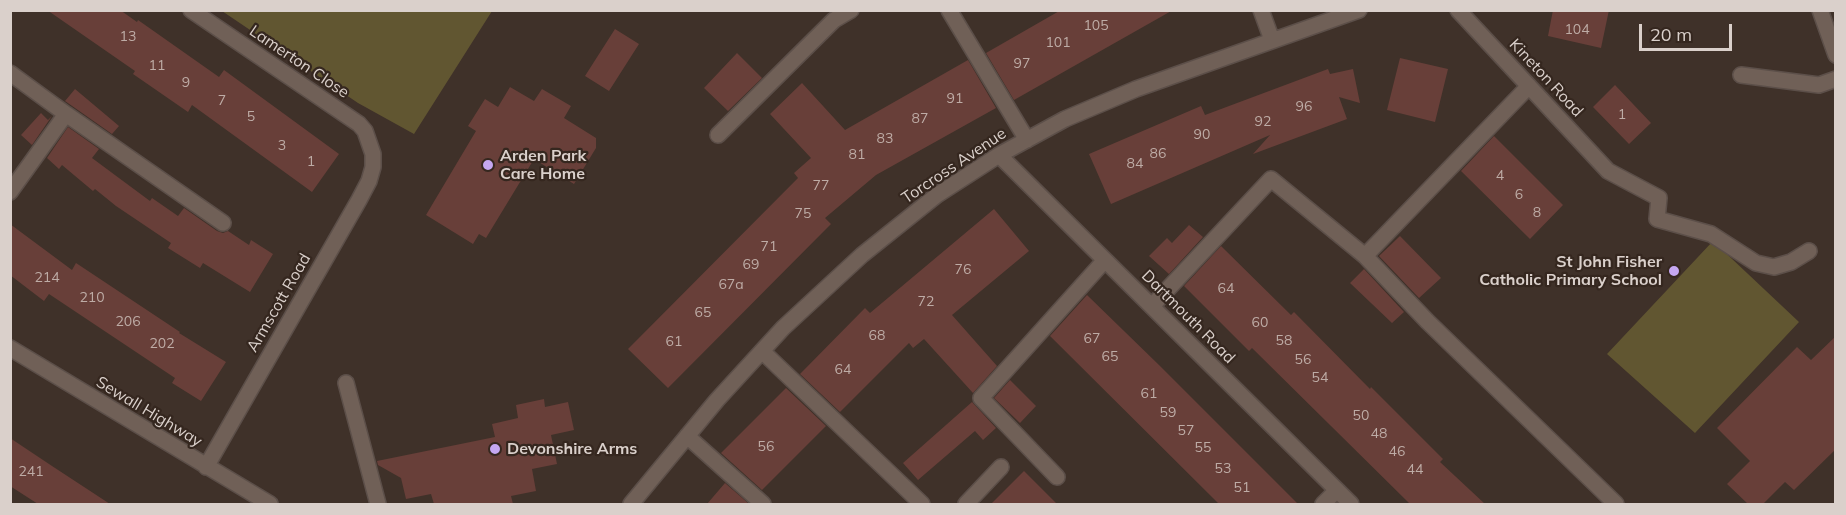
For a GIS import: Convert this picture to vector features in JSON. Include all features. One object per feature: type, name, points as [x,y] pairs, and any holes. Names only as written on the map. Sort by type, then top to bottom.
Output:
[{"type":"street","name":"Lamerton Close","points":[[191,10],[359,124],[365,131],[373,154]]},
{"type":"street","points":[[717,135],[834,20],[851,10]]},
{"type":"street","points":[[949,10],[1027,140]]},
{"type":"street","points":[[1261,10],[1272,40]]},
{"type":"street","name":"Torcross Avenue","points":[[630,504],[717,400],[783,328],[862,255],[937,195],[999,154],[1065,120],[1136,89],[1359,10]]},
{"type":"street","name":"Kineton Road","points":[[1458,10],[1608,171],[1659,198],[1657,219],[1711,234],[1756,263],[1774,267],[1791,262],[1809,251]]},
{"type":"street","points":[[1820,10],[1836,55]]},
{"type":"street","points":[[10,73],[224,223]]},
{"type":"street","points":[[1741,75],[1819,85],[1836,79]]},
{"type":"street","points":[[1365,256],[1529,86]]},
{"type":"street","points":[[10,192],[66,114]]},
{"type":"street","name":"Armscott Road","points":[[206,467],[364,190],[373,167],[373,154]]},
{"type":"street","name":"Dartmouth Road","points":[[999,154],[1351,504]]},
{"type":"street","points":[[1152,306],[1271,179],[1365,256],[1427,321],[1616,504]]},
{"type":"street","points":[[1057,477],[981,398],[1105,260]]},
{"type":"street","name":"Sewall Highway","points":[[10,348],[270,504]]},
{"type":"street","points":[[763,352],[922,504]]},
{"type":"street","points":[[346,383],[378,504]]},
{"type":"street","points":[[687,436],[763,504]]},
{"type":"street","points":[[966,504],[1000,467]]},
{"type":"street","points":[[1323,504],[1337,490]]},
{"type":"shaded area","points":[[222,11],[492,11],[414,134],[358,103]]},
{"type":"shaded area","points":[[1713,241],[1799,322],[1695,433],[1607,354]]},
{"type":"building","points":[[47,10],[120,10],[137,22],[138,20],[219,77],[224,70],[339,154],[312,192],[192,105],[188,112],[133,74],[135,71]]},
{"type":"building","points":[[1061,10],[1173,10],[1014,100],[986,53]]},
{"type":"building","points":[[1553,10],[1609,10],[1601,48],[1548,36]]},
{"type":"building","points":[[615,29],[639,44],[609,91],[585,76]]},
{"type":"building","points":[[737,53],[762,78],[728,111],[704,88]]},
{"type":"building","points":[[1400,58],[1448,69],[1435,122],[1387,110]]},
{"type":"building","points":[[968,60],[996,108],[876,175],[825,218],[831,224],[668,388],[628,349],[798,178],[794,173],[811,158],[770,114],[802,83],[845,130]]},
{"type":"building","points":[[1328,69],[1330,74],[1353,69],[1360,103],[1339,97],[1347,119],[1253,154],[1270,135],[1111,204],[1089,154],[1201,106],[1205,115]]},
{"type":"building","points":[[1615,85],[1651,123],[1629,144],[1593,107]]},
{"type":"building","name":"Arden Park Care Home","points":[[510,87],[534,101],[542,89],[571,106],[564,118],[596,138],[596,148],[574,184],[534,159],[486,238],[479,234],[473,244],[426,215],[476,131],[468,126],[485,99],[498,107]]},
{"type":"building","points":[[75,89],[119,126],[112,134],[65,101]]},
{"type":"building","points":[[41,113],[48,120],[52,116],[32,145],[21,135]]},
{"type":"building","points":[[68,127],[99,149],[92,158],[150,201],[152,198],[178,216],[184,208],[217,231],[223,233],[228,231],[249,245],[251,240],[273,254],[250,292],[203,263],[200,268],[168,248],[171,243],[95,189],[93,191],[62,165],[59,169],[47,158]]},
{"type":"building","points":[[1494,136],[1563,205],[1530,239],[1461,171]]},
{"type":"building","points":[[994,209],[1029,251],[952,315],[997,366],[973,393],[924,339],[913,348],[909,343],[840,412],[800,374],[865,308],[870,313]]},
{"type":"building","points":[[10,224],[72,270],[76,263],[226,362],[201,401],[172,383],[175,378],[49,294],[44,301],[10,275]]},
{"type":"building","points":[[1189,225],[1203,237],[1169,274],[1149,256],[1167,238],[1172,243]]},
{"type":"building","points":[[1400,236],[1441,278],[1419,298],[1379,256]]},
{"type":"building","points":[[1221,246],[1291,315],[1294,312],[1370,389],[1371,387],[1443,459],[1440,462],[1485,504],[1410,504],[1252,348],[1249,351],[1184,286]]},
{"type":"building","points":[[1364,269],[1404,312],[1392,323],[1350,283]]},
{"type":"building","points":[[1087,295],[1298,504],[1219,504],[1050,336]]},
{"type":"building","points":[[1836,336],[1836,449],[1794,490],[1785,482],[1763,504],[1748,504],[1727,484],[1750,461],[1717,428],[1797,347],[1811,360]]},
{"type":"building","points":[[1010,380],[1036,406],[1020,423],[994,398]]},
{"type":"building","points":[[786,388],[826,426],[762,490],[721,453]]},
{"type":"building","name":"Devonshire Arms","points":[[544,399],[545,407],[568,402],[574,430],[551,435],[557,464],[532,469],[536,491],[511,496],[513,504],[434,504],[431,494],[406,499],[401,478],[378,465],[377,461],[495,437],[492,424],[518,418],[516,405]]},
{"type":"building","points":[[972,402],[996,428],[983,440],[975,431],[918,480],[903,463]]},
{"type":"building","points":[[10,438],[110,504],[38,504],[10,486]]},
{"type":"building","points":[[1024,471],[1057,504],[991,504]]},
{"type":"building","points":[[725,483],[748,503],[707,504]]},
{"type":"place","name":"Arden Park Care Home","points":[[488,165]]},
{"type":"place","name":"St John Fisher Catholic Primary School","points":[[1674,271]]},
{"type":"place","name":"Devonshire Arms","points":[[495,449]]}]
